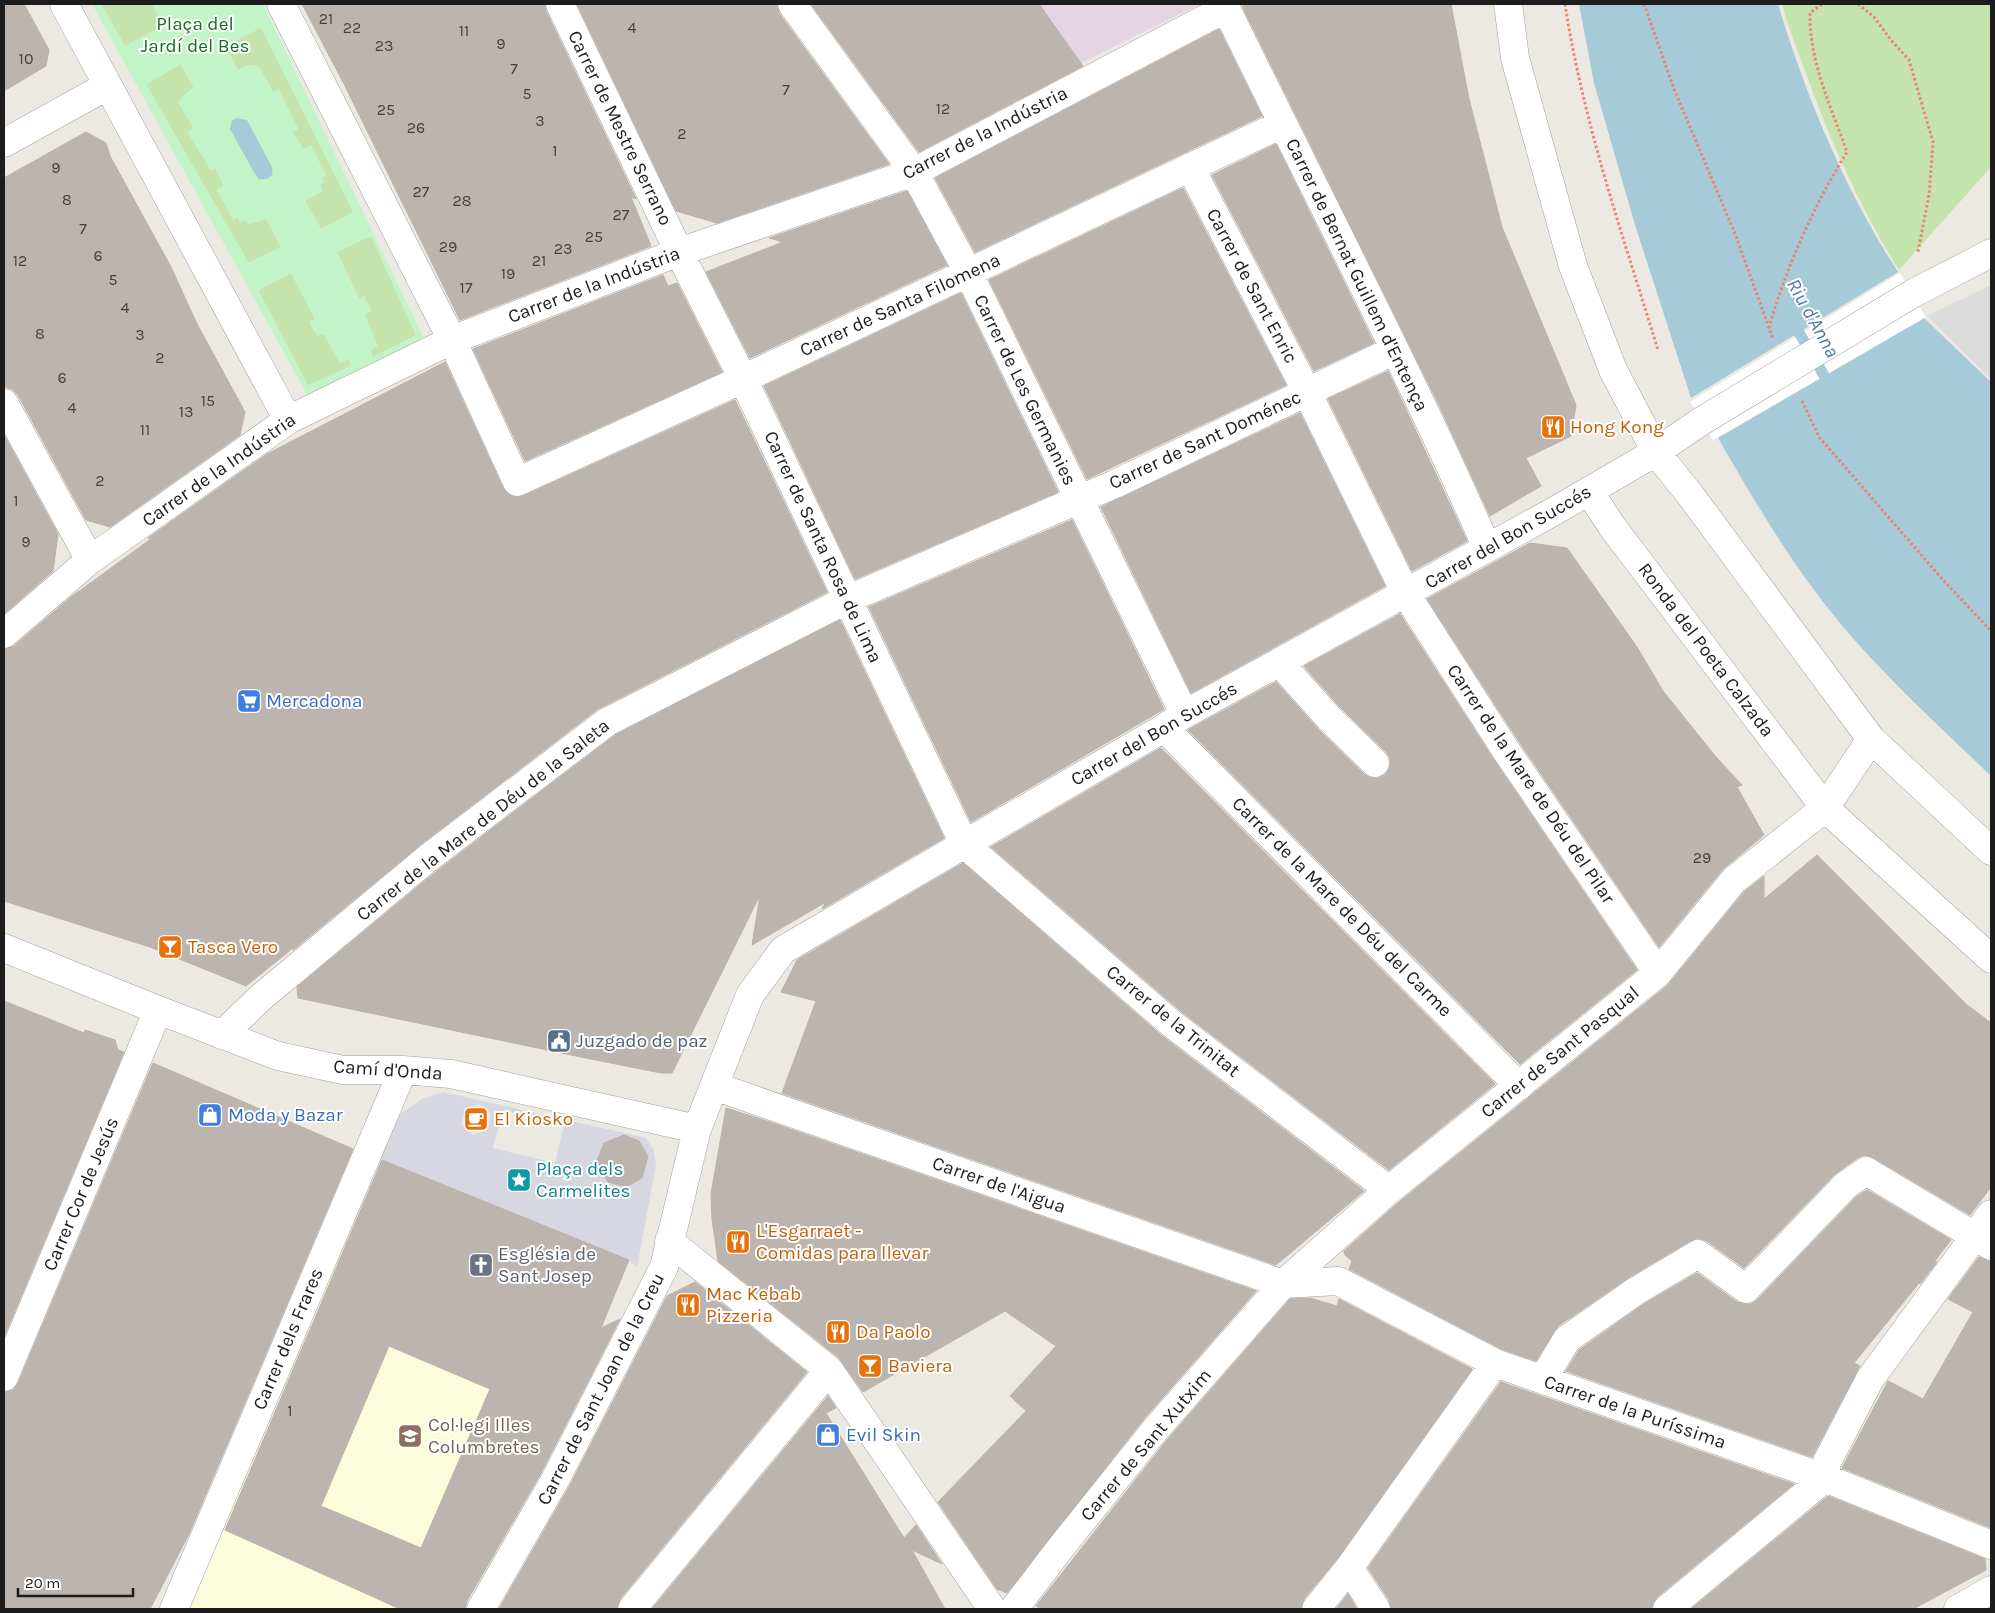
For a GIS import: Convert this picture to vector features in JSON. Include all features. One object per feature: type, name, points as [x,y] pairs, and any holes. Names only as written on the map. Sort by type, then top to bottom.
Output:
[{"type":"street","points":[[64,4],[288,420]]},
{"type":"street","points":[[281,4],[452,340]]},
{"type":"street","name":"Carrer de Mestre Serrano","points":[[560,4],[679,252]]},
{"type":"street","name":"Carrer de Les Germanies","points":[[792,4],[914,172],[968,272],[1178,701],[1174,722]]},
{"type":"street","points":[[1508,4],[1515,58],[1574,266],[1613,370],[1656,452],[1691,496],[1871,738],[1991,851]]},
{"type":"street","name":"Carrer de la Indústria","points":[[4,634],[90,560],[288,420],[452,340],[679,252],[914,172],[1226,6]]},
{"type":"street","name":"Carrer de Bernat Guillem d'Entença","points":[[1226,6],[1282,124],[1395,350],[1487,548]]},
{"type":"street","points":[[4,143],[107,86]]},
{"type":"street","name":"Carrer de Santa Filomena","points":[[452,340],[517,482],[744,379],[1282,124]]},
{"type":"street","name":"Carrer de Sant Enric","points":[[1190,167],[1307,392],[1406,594]]},
{"type":"street","name":"Carrer de Santa Rosa de Lima","points":[[679,252],[744,379],[964,844]]},
{"type":"street","name":"Carrer del Bon Succés","points":[[697,1129],[750,995],[783,950],[1174,722],[1589,491],[1656,452],[1700,422],[1912,294],[1991,253]]},
{"type":"street","name":"Carrer de Sant Doménec","points":[[848,599],[1115,484],[1395,350]]},
{"type":"street","points":[[4,403],[90,560]]},
{"type":"street","name":"Ronda del Poeta Calzada","points":[[1589,491],[1612,525],[1825,808],[1991,959]]},
{"type":"street","name":"Carrer de la Mare de Déu del Pilar","points":[[1406,594],[1505,749],[1658,973]]},
{"type":"street","name":"Carrer de la Mare de Déu de la Saleta","points":[[222,1034],[259,999],[428,858],[607,722],[848,599]]},
{"type":"street","points":[[1280,663],[1329,718],[1375,763]]},
{"type":"street","name":"Carrer de la Mare de Déu del Carme","points":[[1174,722],[1519,1086]]},
{"type":"street","points":[[1825,808],[1871,738]]},
{"type":"street","name":"Carrer de Sant Pasqual","points":[[1283,1284],[1389,1190],[1658,973],[1734,880],[1825,808]]},
{"type":"street","name":"Carrer de la Trinitat","points":[[964,844],[1172,1024],[1389,1190]]},
{"type":"street","name":"Camí d'Onda","points":[[4,948],[278,1056],[343,1070],[404,1070],[451,1074],[697,1129]]},
{"type":"street","name":"Carrer Cor de Jesús","points":[[4,1377],[158,1010]]},
{"type":"street","name":"Carrer dels Frares","points":[[174,1609],[404,1070]]},
{"type":"street","name":"Carrer de l'Aigua","points":[[714,1086],[1283,1284]]},
{"type":"street","name":"Carrer de Sant Joan de la Creu","points":[[481,1609],[555,1480],[664,1267],[697,1129]]},
{"type":"street","points":[[1543,1379],[1567,1339],[1636,1291],[1698,1254],[1746,1290],[1846,1185],[1866,1171],[1983,1241]]},
{"type":"street","points":[[1667,1609],[1825,1478],[1827,1462],[1870,1378],[1983,1241],[1991,1214]]},
{"type":"street","points":[[669,1242],[829,1370],[992,1609]]},
{"type":"street","name":"Carrer de la Puríssima","points":[[1283,1284],[1338,1280],[1496,1362],[1825,1478],[1991,1545]]},
{"type":"street","name":"Carrer de Sant Xutxim","points":[[1014,1609],[1154,1430],[1283,1284]]},
{"type":"street","points":[[1316,1609],[1349,1568],[1496,1362]]},
{"type":"street","points":[[632,1609],[829,1370]]},
{"type":"street","points":[[1349,1568],[1376,1609]]},
{"type":"street","points":[[1958,1609],[1991,1590]]},
{"type":"path","points":[[1565,4],[1580,86],[1658,350]]},
{"type":"path","points":[[1644,4],[1674,89],[1736,236],[1768,328],[1777,347]]},
{"type":"path","points":[[1768,328],[1778,295],[1823,192],[1847,152],[1817,67],[1810,29],[1810,13],[1822,4]]},
{"type":"path","points":[[1858,4],[1874,17],[1908,60],[1933,142],[1929,195],[1918,253]]},
{"type":"path","points":[[1802,401],[1819,437],[1943,580],[1991,631]]},
{"type":"shaded area","points":[[813,4],[1200,4],[1081,63],[919,153]]},
{"type":"shaded area","points":[[1991,285],[1991,379],[1927,316]]},
{"type":"shaded area","name":"Plaça dels Carmelites","points":[[443,1092],[646,1138],[654,1150],[656,1165],[637,1267],[629,1260],[378,1159],[389,1127],[403,1112],[422,1099]],"holes":[[[480,1104],[491,1114],[488,1130],[473,1135],[461,1124],[466,1108]],[[503,1110],[564,1125],[555,1163],[493,1148]],[[624,1135],[639,1141],[648,1156],[642,1178],[626,1187],[608,1183],[596,1163],[604,1143]]]},
{"type":"shaded area","name":"Col·legi Illes Columbretes","points":[[332,1270],[584,1371],[548,1452],[464,1609],[187,1609],[302,1348]]},
{"type":"green space","name":"Plaça del Jardí del Bes","points":[[92,4],[101,4],[125,46],[163,25],[152,4],[263,4],[426,343],[309,398]],"holes":[[[261,28],[353,212],[321,229],[305,201],[323,191],[320,186],[325,182],[322,178],[326,175],[311,145],[303,149],[293,132],[298,129],[279,89],[273,92],[258,65],[249,65],[238,70],[225,46]],[[181,64],[194,88],[178,102],[193,128],[187,132],[211,170],[216,168],[224,185],[217,190],[233,220],[238,218],[240,223],[246,220],[248,225],[266,219],[281,247],[249,263],[146,84]],[[371,236],[416,335],[373,357],[370,350],[378,346],[365,315],[371,311],[364,296],[358,299],[337,252]],[[291,273],[315,319],[309,322],[317,336],[324,334],[340,363],[348,359],[351,366],[308,385],[258,290]]]},
{"type":"green space","points":[[101,4],[152,4],[164,25],[125,46]]},
{"type":"green space","points":[[1782,4],[1991,4],[1991,167],[1899,270],[1873,226],[1840,158],[1811,87]]},
{"type":"green space","points":[[261,27],[354,213],[321,229],[305,201],[320,186],[322,178],[311,146],[303,149],[292,132],[298,129],[278,89],[273,92],[258,65],[249,65],[238,70],[225,46]]},
{"type":"green space","points":[[181,64],[194,88],[184,95],[193,129],[188,132],[211,170],[215,168],[224,186],[217,190],[233,219],[266,218],[281,247],[248,263],[146,84]]},
{"type":"green space","points":[[371,236],[416,335],[373,357],[370,350],[378,346],[364,314],[371,311],[364,296],[359,299],[337,252]]},
{"type":"green space","points":[[291,273],[315,319],[310,321],[324,334],[340,363],[348,359],[351,366],[308,386],[258,290]]},
{"type":"water","points":[[1579,4],[1778,4],[1814,108],[1844,176],[1898,272],[1691,398],[1635,225],[1594,83]]},
{"type":"water","points":[[237,118],[247,120],[272,167],[270,177],[259,179],[255,174],[230,129],[232,120]]},
{"type":"water","points":[[1924,318],[1991,382],[1991,776],[1894,682],[1839,622],[1790,556],[1718,438]]},
{"type":"pier","points":[[1900,273],[1926,317],[1713,440],[1690,402]]},
{"type":"building","points":[[4,4],[24,4],[49,50],[46,66],[4,91]]},
{"type":"building","points":[[302,4],[545,4],[546,11],[636,199],[631,197],[651,246],[460,320],[344,84]]},
{"type":"building","points":[[577,4],[777,4],[779,13],[889,164],[717,223],[676,211]]},
{"type":"building","points":[[811,4],[1039,4],[1083,66],[919,152]]},
{"type":"building","points":[[1243,4],[1451,4],[1469,99],[1502,227],[1576,405],[1571,436],[1526,458],[1541,486],[1490,516],[1439,405],[1243,8]]},
{"type":"building","points":[[1219,29],[1262,116],[975,252],[935,178]]},
{"type":"building","points":[[86,132],[106,143],[110,156],[171,267],[197,324],[245,412],[240,435],[110,527],[86,520],[18,395],[12,389],[4,387],[4,178]]},
{"type":"building","points":[[1276,144],[1374,343],[1314,371],[1212,175]]},
{"type":"building","points":[[1183,188],[1286,385],[1087,479],[989,280]]},
{"type":"building","points":[[907,191],[947,265],[750,358],[706,272],[783,242],[769,238]]},
{"type":"building","points":[[663,275],[668,286],[677,283],[722,372],[525,461],[473,349]]},
{"type":"building","points":[[961,293],[1058,492],[855,579],[764,386]]},
{"type":"building","points":[[445,362],[503,488],[508,494],[515,497],[523,496],[735,400],[827,592],[598,709],[419,846],[293,950],[293,948],[246,986],[150,947],[4,901],[4,649],[14,646],[71,597],[151,539],[148,538],[267,454]]},
{"type":"building","points":[[1388,371],[1467,541],[1412,571],[1328,399]]},
{"type":"building","points":[[1300,413],[1385,586],[1191,693],[1101,507]]},
{"type":"building","points":[[4,435],[58,534],[53,571],[4,614]]},
{"type":"building","points":[[1072,520],[1164,709],[971,822],[869,607]]},
{"type":"building","points":[[1530,543],[1567,548],[1637,647],[1663,691],[1716,757],[1742,785],[1737,787],[1764,835],[1722,870],[1659,947],[1518,740],[1427,599]]},
{"type":"building","points":[[1400,614],[1492,757],[1637,970],[1520,1064],[1188,730],[1276,682],[1318,729],[1364,774],[1372,778],[1380,778],[1386,774],[1390,766],[1390,758],[1386,752],[1340,707],[1304,666]]},
{"type":"building","points":[[840,620],[944,838],[822,909],[826,902],[752,945],[760,895],[672,1073],[661,1073],[576,1056],[298,998],[297,987],[438,870],[615,735]]},
{"type":"building","points":[[1161,748],[1495,1084],[1389,1170],[1182,1012],[991,847]]},
{"type":"building","points":[[1817,855],[1966,1004],[1991,1023],[1991,1187],[1970,1215],[1874,1158],[1865,1155],[1857,1158],[1835,1174],[1744,1268],[1707,1241],[1698,1238],[1690,1241],[1628,1278],[1558,1326],[1536,1361],[1501,1349],[1349,1269],[1352,1261],[1345,1255],[1344,1251],[1399,1202],[1668,985],[1745,891],[1764,876],[1764,899]]},
{"type":"building","points":[[963,863],[1162,1036],[1364,1191],[1276,1265],[782,1093],[816,1001],[781,992],[797,960]]},
{"type":"building","points":[[4,1001],[84,1033],[85,1030],[115,1040],[118,1050],[124,1052],[4,1337]]},
{"type":"building","points":[[153,1063],[353,1149],[188,1536],[150,1609],[4,1609],[4,1392],[13,1390],[18,1383]]},
{"type":"building","points":[[726,1108],[1256,1291],[1143,1420],[1007,1593],[997,1589],[938,1502],[1026,1411],[1010,1396],[1056,1346],[1005,1311],[863,1392],[839,1358],[718,1261],[712,1219],[711,1194]]},
{"type":"building","points":[[624,1135],[639,1141],[648,1156],[642,1178],[626,1187],[608,1182],[596,1163],[604,1143]]},
{"type":"building","name":"Col·legi Illes Columbretes","points":[[382,1160],[629,1260],[601,1328],[620,1319],[541,1473],[467,1601],[465,1609],[400,1609],[225,1530]],"holes":[[[389,1346],[490,1389],[421,1548],[321,1506]]]},
{"type":"building","points":[[1867,1190],[1951,1240],[1920,1284],[1854,1363],[1860,1366],[1812,1457],[1566,1371],[1579,1350],[1644,1304],[1697,1273],[1737,1302],[1751,1304],[1856,1197]]},
{"type":"building","points":[[1979,1257],[1991,1262],[1991,1528],[1842,1468],[1888,1381],[1923,1399],[1973,1312],[1948,1299]]},
{"type":"building","points":[[695,1282],[807,1372],[620,1599],[617,1609],[499,1609],[569,1487],[667,1296]]},
{"type":"building","points":[[1310,1298],[1337,1306],[1339,1299],[1472,1369],[1337,1559],[1304,1599],[1301,1609],[1042,1609],[1036,1606],[1167,1440],[1290,1299]]},
{"type":"building","points":[[1501,1382],[1794,1484],[1657,1597],[1652,1609],[1391,1609],[1389,1600],[1368,1568]]},
{"type":"building","points":[[828,1396],[836,1408],[826,1413],[904,1538],[916,1525],[942,1564],[912,1550],[945,1609],[652,1609]]},
{"type":"building","points":[[1828,1496],[1985,1559],[1986,1570],[1913,1609],[1691,1609]]},
{"type":"building","points":[[1348,1594],[1357,1609],[1336,1609]]},
{"type":"waterway","name":"Riu d'Anna","points":[[1791,319],[1832,389]]},
{"type":"place","name":"Hong Kong","points":[[1553,427]]},
{"type":"place","name":"Mercadona","points":[[249,701]]},
{"type":"place","name":"Tasca Vero","points":[[170,947]]},
{"type":"place","name":"Juzgado de paz","points":[[559,1041]]},
{"type":"place","name":"Moda y Bazar","points":[[210,1115]]},
{"type":"place","name":"El Kiosko","points":[[476,1119]]},
{"type":"place","name":"Plaça dels Carmelites","points":[[519,1180]]},
{"type":"place","name":"L'Esgarraet - Comidas para llevar","points":[[738,1242]]},
{"type":"place","name":"Església de Sant Josep","points":[[481,1265]]},
{"type":"place","name":"Mac Kebab Pizzeria","points":[[688,1305]]},
{"type":"place","name":"Da Paolo","points":[[838,1332]]},
{"type":"place","name":"Baviera","points":[[870,1366]]},
{"type":"place","name":"Evil Skin","points":[[828,1435]]},
{"type":"place","name":"Col·legi Illes Columbretes","points":[[410,1436]]}]
